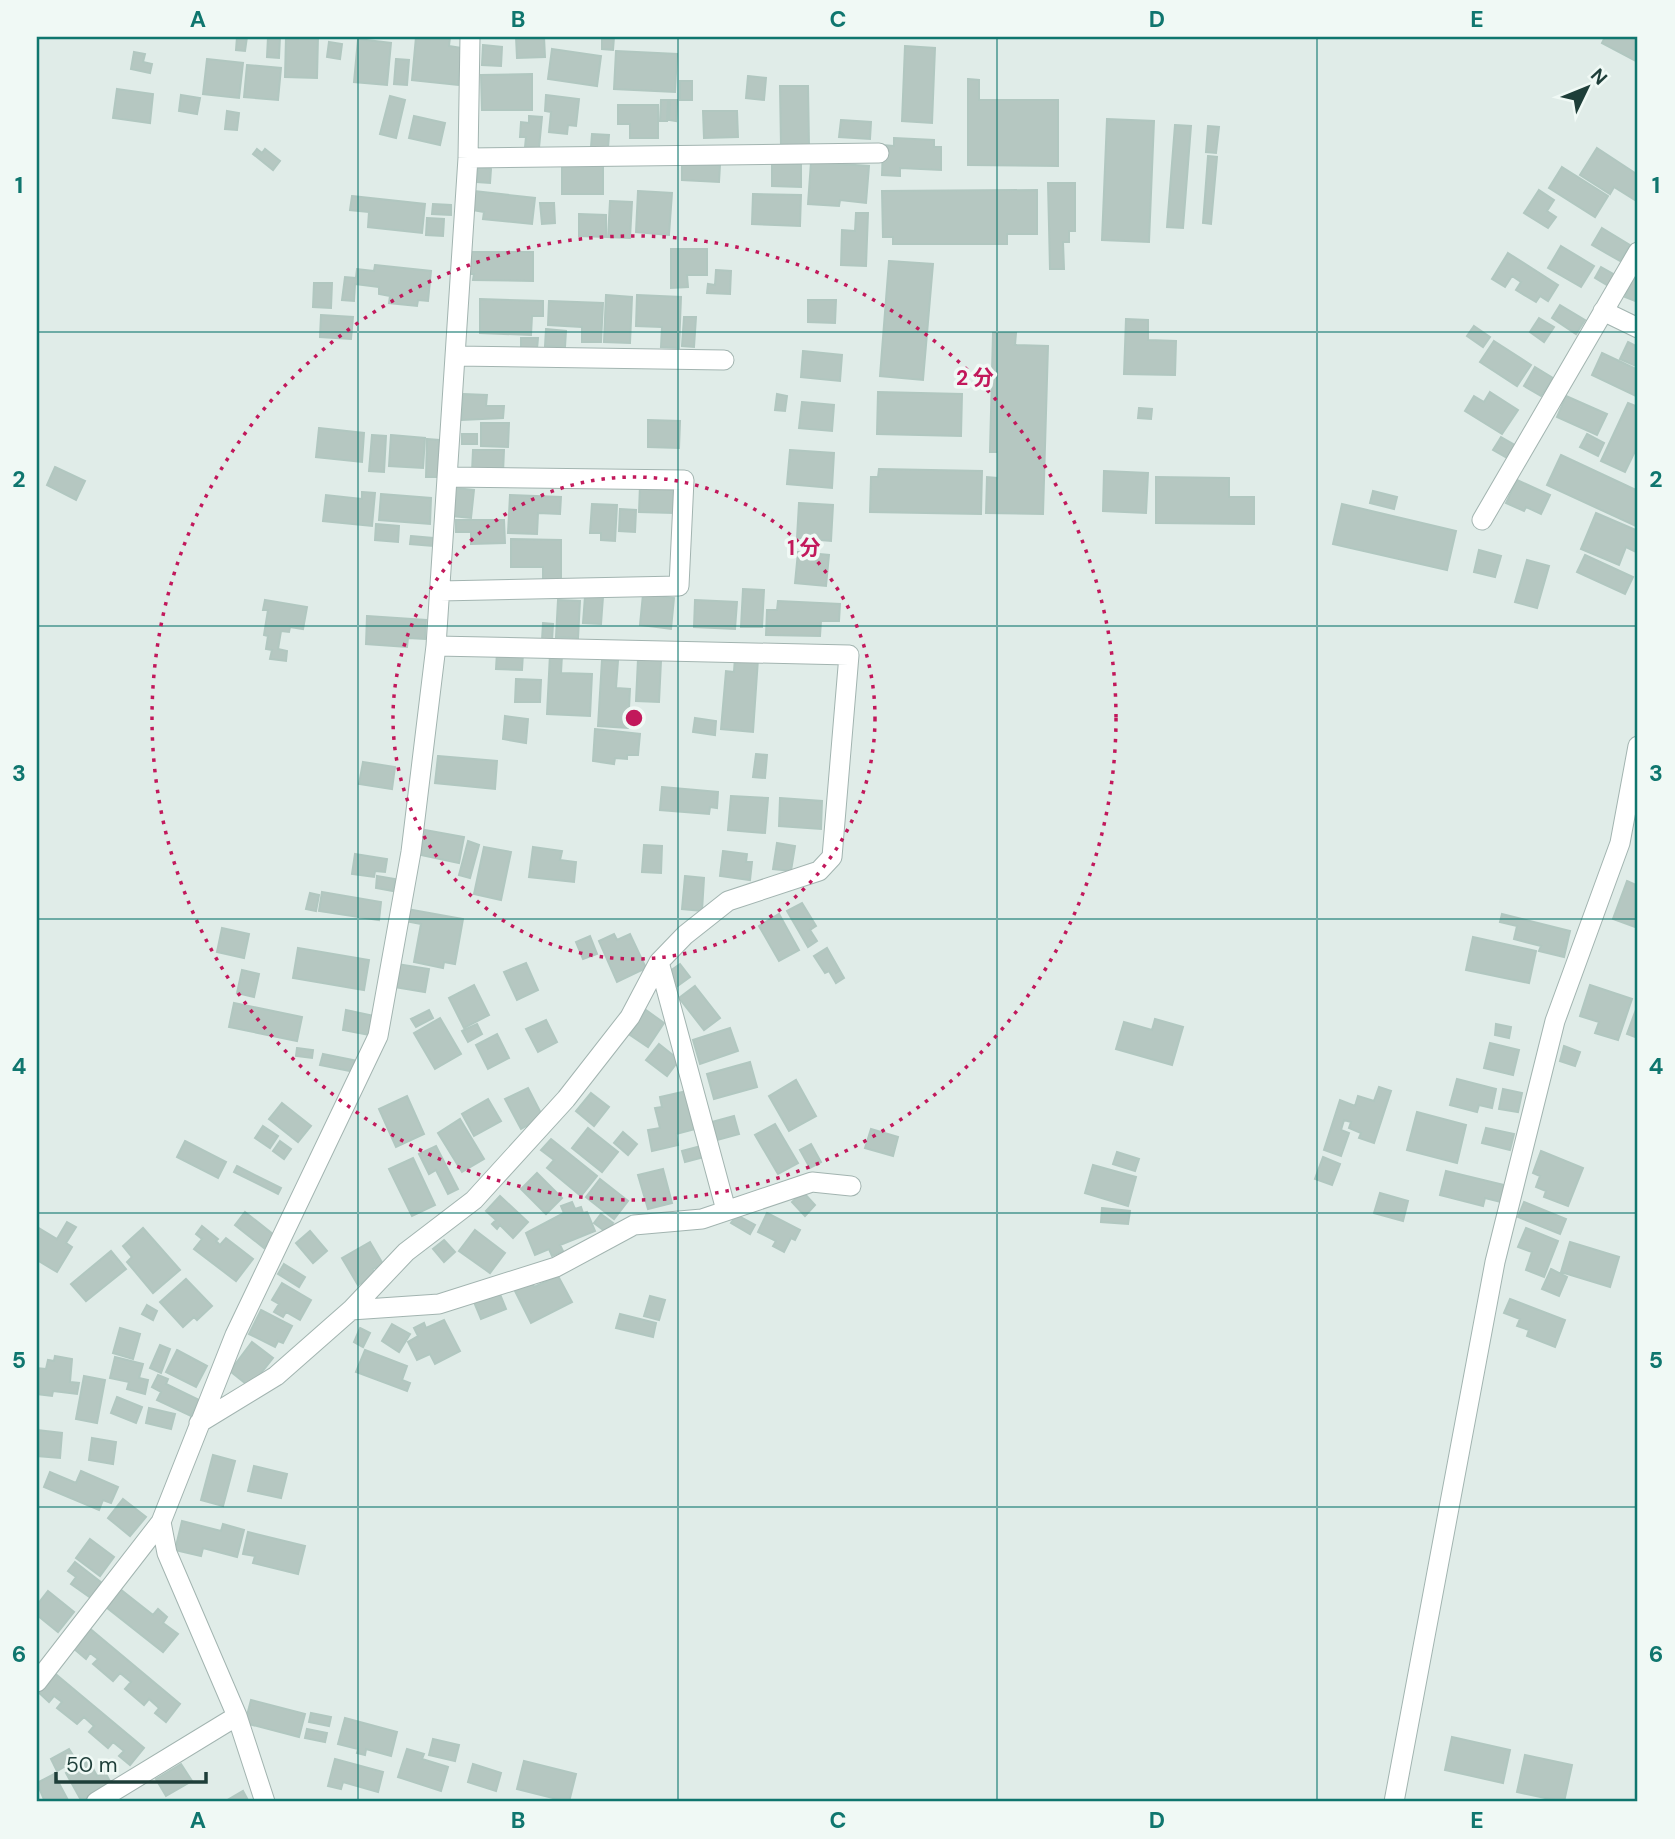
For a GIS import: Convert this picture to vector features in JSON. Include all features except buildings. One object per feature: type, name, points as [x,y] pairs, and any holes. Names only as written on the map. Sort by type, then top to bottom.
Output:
[{"type":"street","points":[[37,1682],[161,1522],[235,1335],[377,1036],[411,852],[436,646],[468,158],[470,37]]},
{"type":"street","points":[[468,158],[879,153]]},
{"type":"street","points":[[1482,520],[1638,251]]},
{"type":"street","points":[[1602,312],[1638,328]]},
{"type":"street","points":[[455,356],[724,360]]},
{"type":"street","points":[[440,591],[679,586],[684,480],[447,477]]},
{"type":"street","points":[[199,1423],[276,1376],[351,1310],[406,1252],[474,1200],[566,1099],[630,1017],[659,962],[685,935],[728,901],[819,871],[832,857],[849,655],[436,646]]},
{"type":"street","points":[[1394,1802],[1495,1262],[1555,1021],[1629,841],[1638,746]]},
{"type":"street","points":[[659,962],[726,1210]]},
{"type":"street","points":[[351,1310],[439,1304],[556,1267],[634,1225],[702,1219],[813,1182],[851,1186]]},
{"type":"street","points":[[161,1522],[167,1553],[237,1716],[265,1802]]},
{"type":"street","points":[[96,1802],[237,1716]]}]
